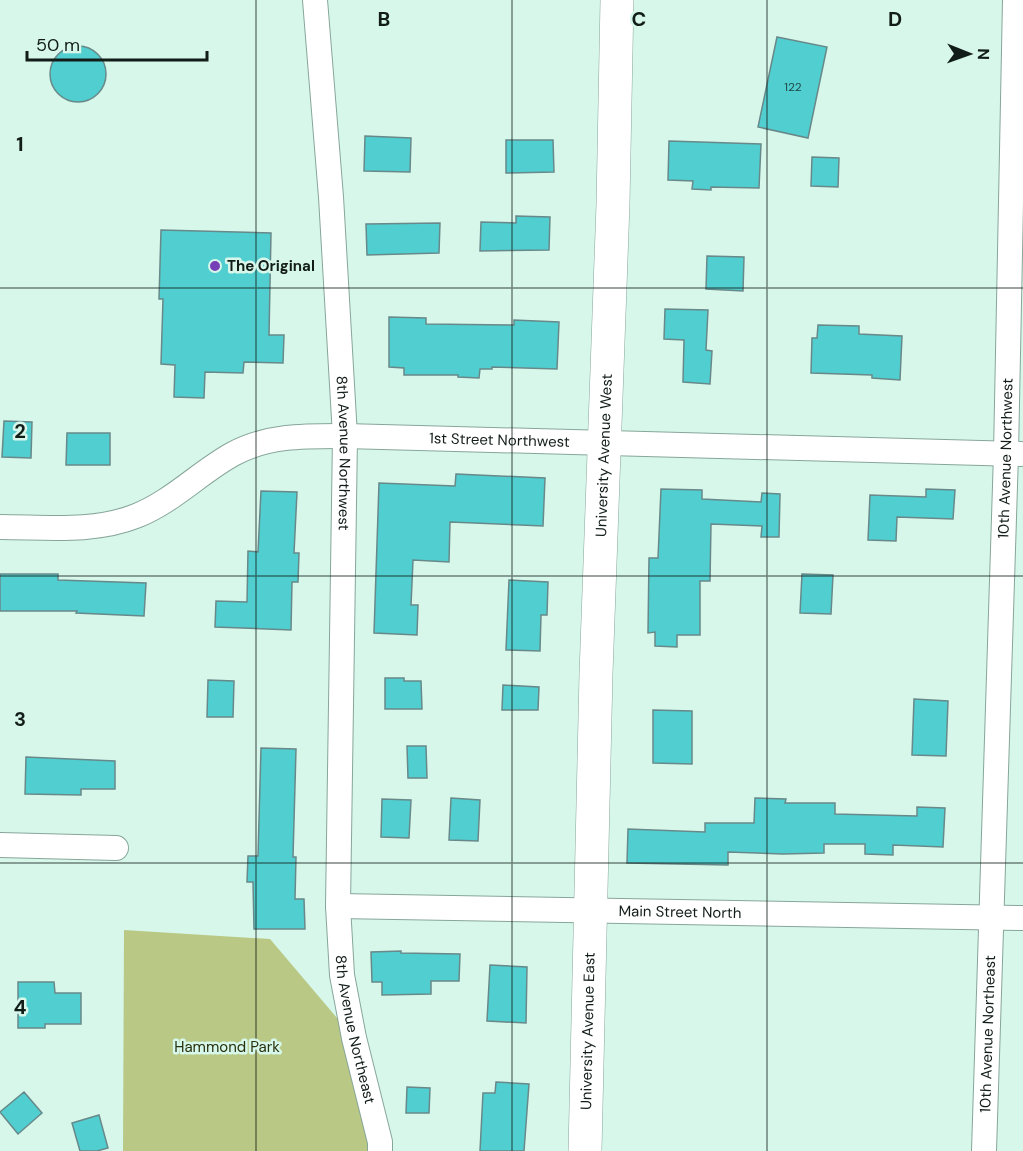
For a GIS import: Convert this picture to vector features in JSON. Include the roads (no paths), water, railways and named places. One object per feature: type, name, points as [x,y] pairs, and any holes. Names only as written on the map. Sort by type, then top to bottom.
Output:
[{"type":"street","name":"8th Avenue Northwest","points":[[315,0],[332,207],[345,436],[338,906]]},
{"type":"street","name":"University Avenue West","points":[[590,911],[613,204],[617,0]]},
{"type":"street","name":"10th Avenue Northwest","points":[[992,917],[1015,454],[1016,0]]},
{"type":"street","name":"1st Street Northwest","points":[[0,526],[85,527],[116,523],[147,511],[225,458],[271,439],[297,436],[1015,454]]},
{"type":"street","points":[[0,845],[116,848]]},
{"type":"street","name":"Main Street North","points":[[338,906],[1023,918]]},
{"type":"street","name":"8th Avenue Northeast","points":[[338,906],[342,975],[354,1038],[380,1142],[380,1151]]},
{"type":"street","name":"University Avenue East","points":[[585,1151],[590,911]]},
{"type":"street","name":"10th Avenue Northeast","points":[[984,1151],[992,917]]},
{"type":"place","name":"The Original","points":[[215,266]]},
{"type":"park label","name":"Hammond Park","points":[[227,1047]]}]
